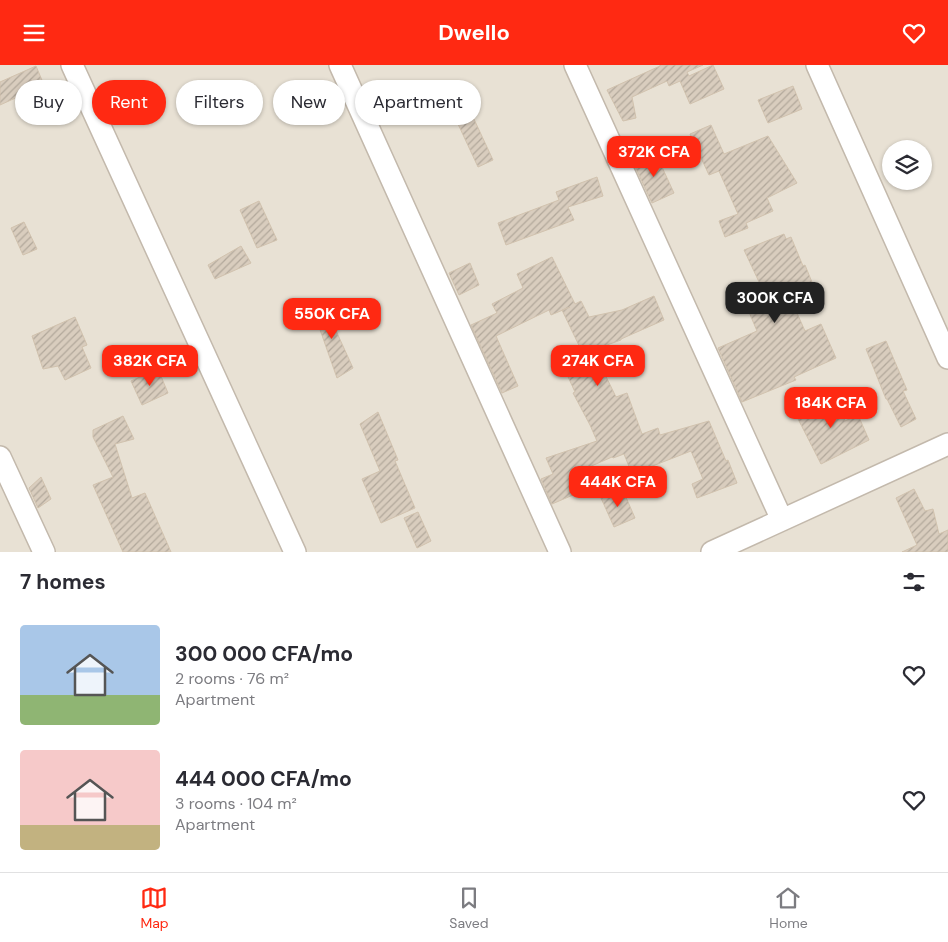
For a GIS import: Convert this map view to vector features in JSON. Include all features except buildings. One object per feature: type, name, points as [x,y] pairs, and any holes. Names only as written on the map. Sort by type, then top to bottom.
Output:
[{"type":"street","points":[[72,65],[295,552]]},
{"type":"street","points":[[340,65],[560,552]]},
{"type":"street","points":[[575,65],[782,520]]},
{"type":"street","points":[[816,65],[948,358]]},
{"type":"street","points":[[712,552],[948,444]]},
{"type":"street","points":[[0,457],[44,552]]},
{"type":"shaded area","points":[[0,65],[948,65],[948,552],[0,552]]}]
